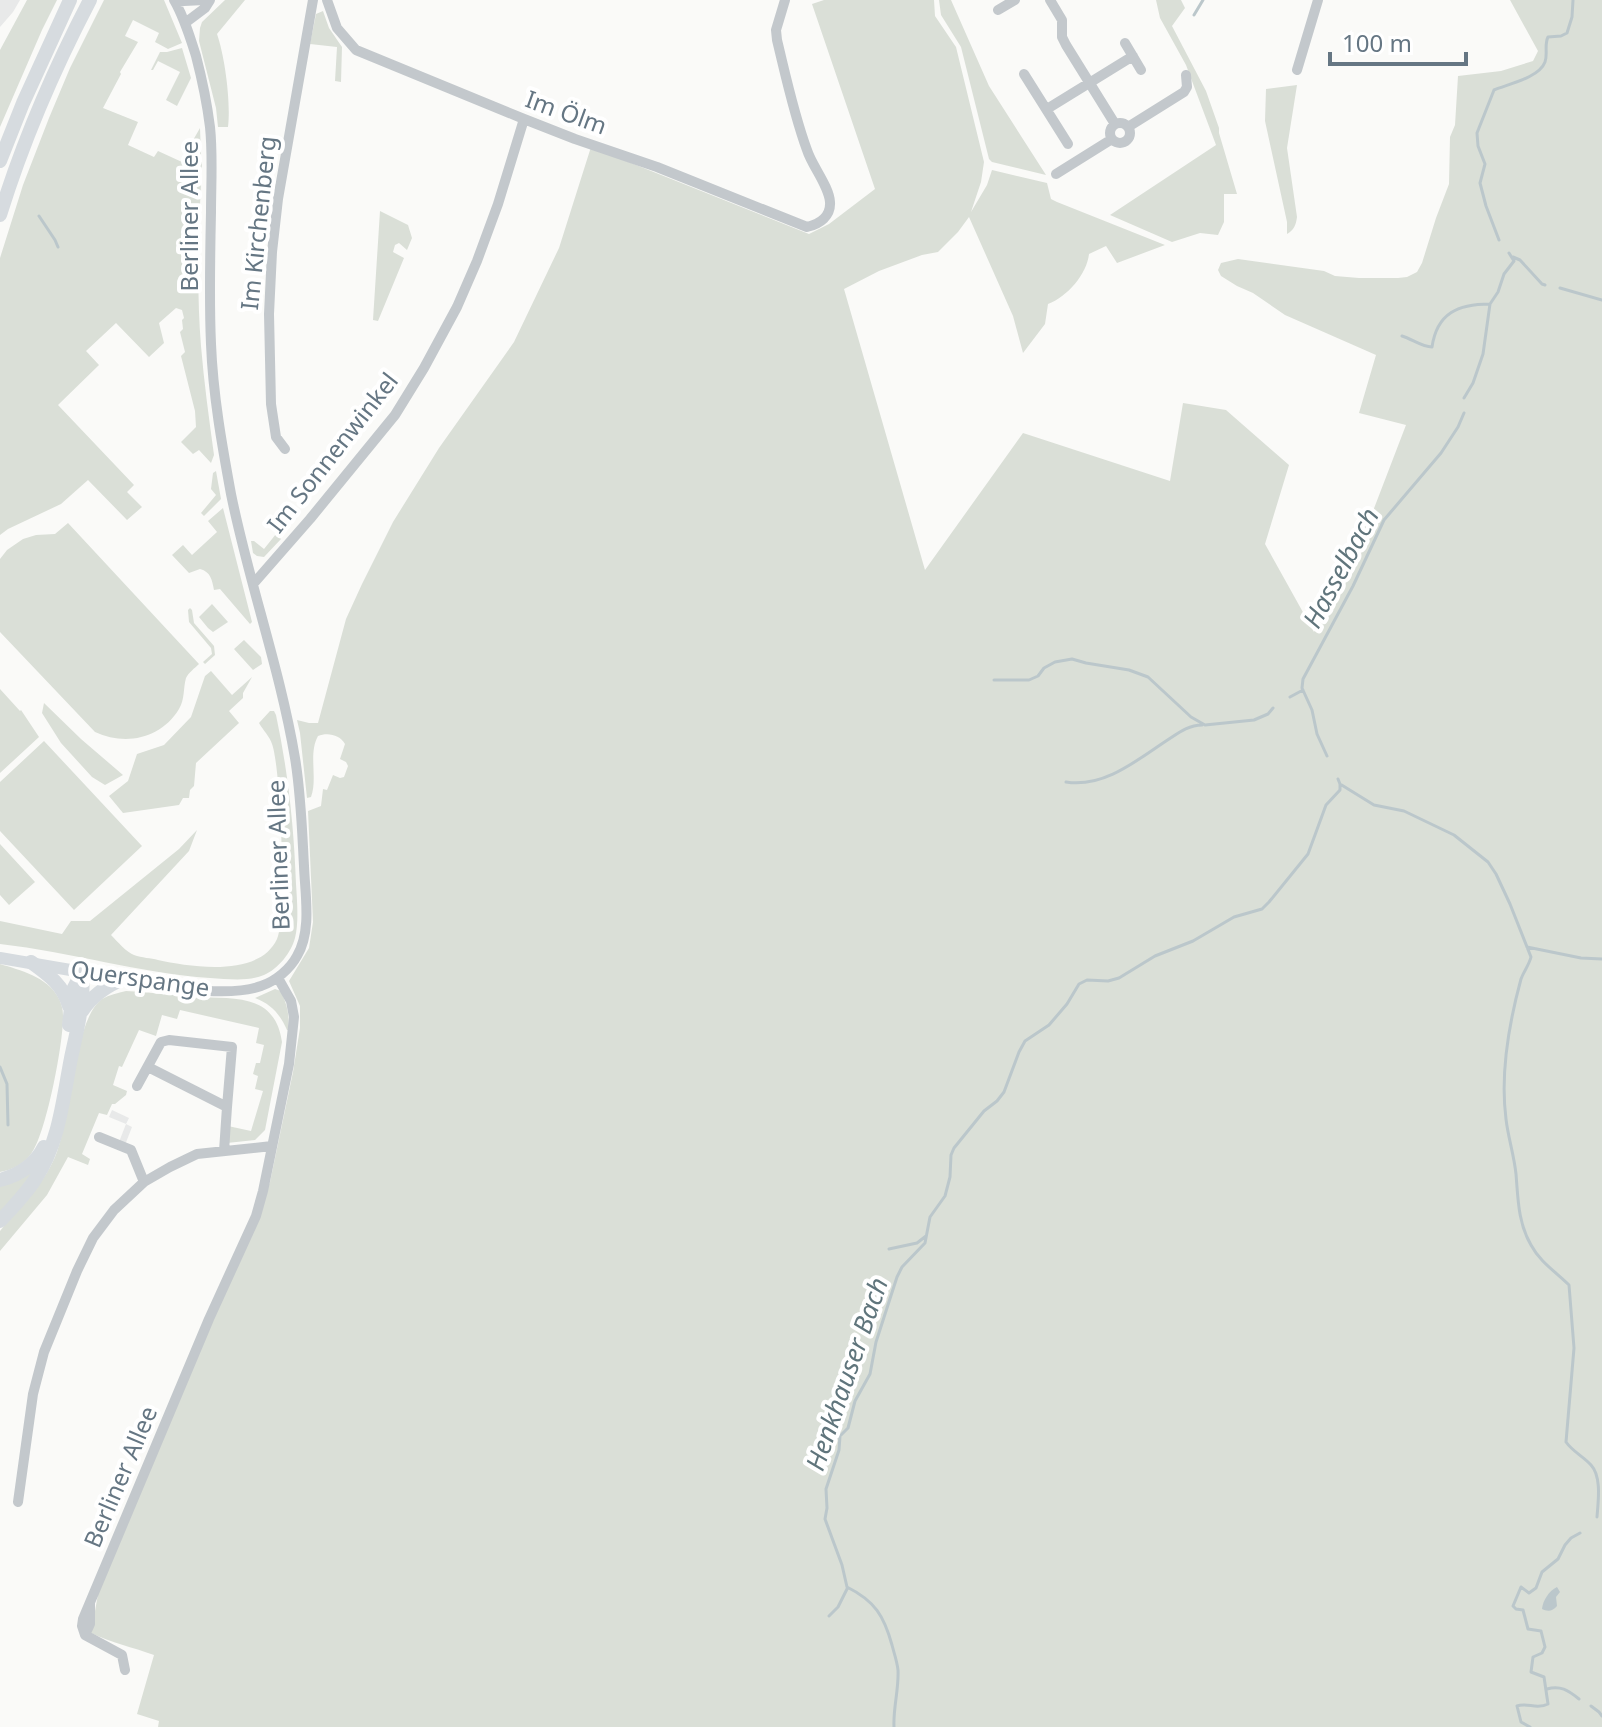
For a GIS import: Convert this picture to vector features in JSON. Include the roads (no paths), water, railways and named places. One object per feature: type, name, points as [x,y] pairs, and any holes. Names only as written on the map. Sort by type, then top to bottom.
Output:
[{"type":"highway","points":[[0,161],[70,0]]},
{"type":"highway","points":[[0,215],[39,107],[90,0]]},
{"type":"highway","points":[[0,1221],[37,1177],[54,1142],[75,1012],[59,984],[31,962]]},
{"type":"highway","points":[[0,1180],[29,1167],[50,1134],[75,1012],[84,987],[82,972]]},
{"type":"highway","points":[[75,1012],[123,979]]},
{"type":"main road","name":"Querspange","points":[[0,958],[82,972]]},
{"type":"street","points":[[175,2],[207,0],[205,8],[185,23]]},
{"type":"street","name":"Im Kirchenberg","points":[[285,449],[273,428],[271,404],[269,314],[272,252],[282,172],[313,0]]},
{"type":"street","name":"Im Ölm","points":[[327,0],[337,28],[356,50],[524,119],[657,167],[807,227],[817,225],[826,217],[830,205],[828,194],[808,154],[777,40],[776,30],[785,0]]},
{"type":"street","points":[[998,10],[1015,0]]},
{"type":"street","points":[[1050,0],[1062,20],[1062,37],[1066,45],[1115,124]]},
{"type":"street","points":[[1297,70],[1318,0]]},
{"type":"street","name":"Berliner Allee","points":[[125,1670],[122,1655],[85,1635],[83,1619],[209,1319],[256,1216],[289,1064],[294,1017],[291,1001],[278,978],[297,957],[302,946],[306,906],[301,803],[295,760],[232,498],[215,399],[211,344],[210,127],[201,76],[185,23],[175,2]]},
{"type":"street","points":[[1125,43],[1141,70]]},
{"type":"street","points":[[1047,109],[1133,56]]},
{"type":"street","points":[[1024,74],[1068,144]]},
{"type":"street","points":[[1128,127],[1184,92],[1186,75]]},
{"type":"street","name":"Im Sonnenwinkel","points":[[254,583],[395,415],[424,368],[457,307],[477,261],[524,119]]},
{"type":"street","points":[[1122,123],[1128,127],[1129,134],[1125,141],[1119,143],[1112,139],[1111,128],[1115,124],[1122,123]]},
{"type":"street","points":[[1056,174],[1112,139]]},
{"type":"street","name":"Querspange","points":[[82,972],[206,990],[241,991],[278,978]]},
{"type":"street","points":[[137,1086],[161,1042],[169,1040],[232,1047],[224,1151]]},
{"type":"street","points":[[148,1067],[227,1107]]},
{"type":"street","points":[[99,1137],[131,1150],[144,1182]]},
{"type":"street","points":[[18,1502],[33,1394],[44,1352],[93,1238],[114,1210],[144,1182],[197,1154],[272,1146]]},
{"type":"waterway","points":[[1194,15],[1203,0]]},
{"type":"waterway","name":"Hasselbach","points":[[1499,240],[1480,183],[1485,164],[1477,133],[1494,90],[1522,80],[1542,68],[1548,37],[1567,33],[1573,0]]},
{"type":"waterway","points":[[39,216],[58,247]]},
{"type":"waterway","name":"Hasselbach","points":[[1464,398],[1483,354],[1490,304],[1514,261],[1509,253]]},
{"type":"waterway","points":[[1513,257],[1545,285]]},
{"type":"waterway","points":[[1560,288],[1602,300]]},
{"type":"waterway","points":[[1402,336],[1432,347],[1444,318],[1468,306],[1490,304]]},
{"type":"waterway","name":"Hasselbach","points":[[1327,756],[1302,688],[1303,679],[1384,520],[1441,453],[1464,413]]},
{"type":"waterway","points":[[994,680],[1029,680],[1055,662],[1072,659],[1129,670],[1148,677],[1191,717],[1205,725],[1254,720],[1268,714],[1273,708]]},
{"type":"waterway","points":[[1290,697],[1303,690]]},
{"type":"waterway","points":[[1066,782],[1092,781],[1118,772],[1182,731],[1202,725]]},
{"type":"waterway","name":"Hasselbach","points":[[1338,779],[1340,784],[1374,805],[1404,811],[1454,835],[1488,862],[1510,904],[1531,957],[1521,979],[1509,1031],[1504,1084],[1506,1119],[1523,1228],[1539,1257],[1569,1285],[1574,1348],[1566,1442],[1588,1462],[1597,1476],[1597,1517]]},
{"type":"waterway","name":"Henkhauser Bach","points":[[894,1727],[898,1670],[892,1645],[877,1610],[847,1587],[825,1519],[826,1489],[839,1450],[840,1436],[848,1428],[855,1401],[870,1374],[876,1342],[897,1277],[902,1267],[925,1243],[930,1217],[945,1196],[954,1148],[1004,1092],[1025,1041],[1049,1025],[1079,984],[1087,980],[1119,978],[1155,956],[1193,941],[1234,917],[1262,909],[1308,854],[1326,805],[1340,790],[1340,784]]},
{"type":"waterway","points":[[1527,947],[1602,959]]},
{"type":"waterway","points":[[0,1067],[7,1084],[8,1125]]},
{"type":"waterway","points":[[889,1249],[917,1243],[926,1236]]},
{"type":"waterway","name":"Hasselbach","points":[[1530,1727],[1521,1722],[1517,1706],[1548,1704],[1544,1677],[1531,1672],[1533,1657],[1542,1653],[1545,1647],[1541,1631],[1528,1629],[1523,1610],[1513,1606],[1521,1587],[1529,1593],[1536,1588],[1542,1572],[1558,1559],[1571,1538],[1580,1533]]},
{"type":"waterway","points":[[829,1616],[838,1607],[847,1589]]},
{"type":"waterway","points":[[1547,1689],[1564,1689],[1579,1699]]},
{"type":"waterway","points":[[1591,1706],[1602,1716]]}]
